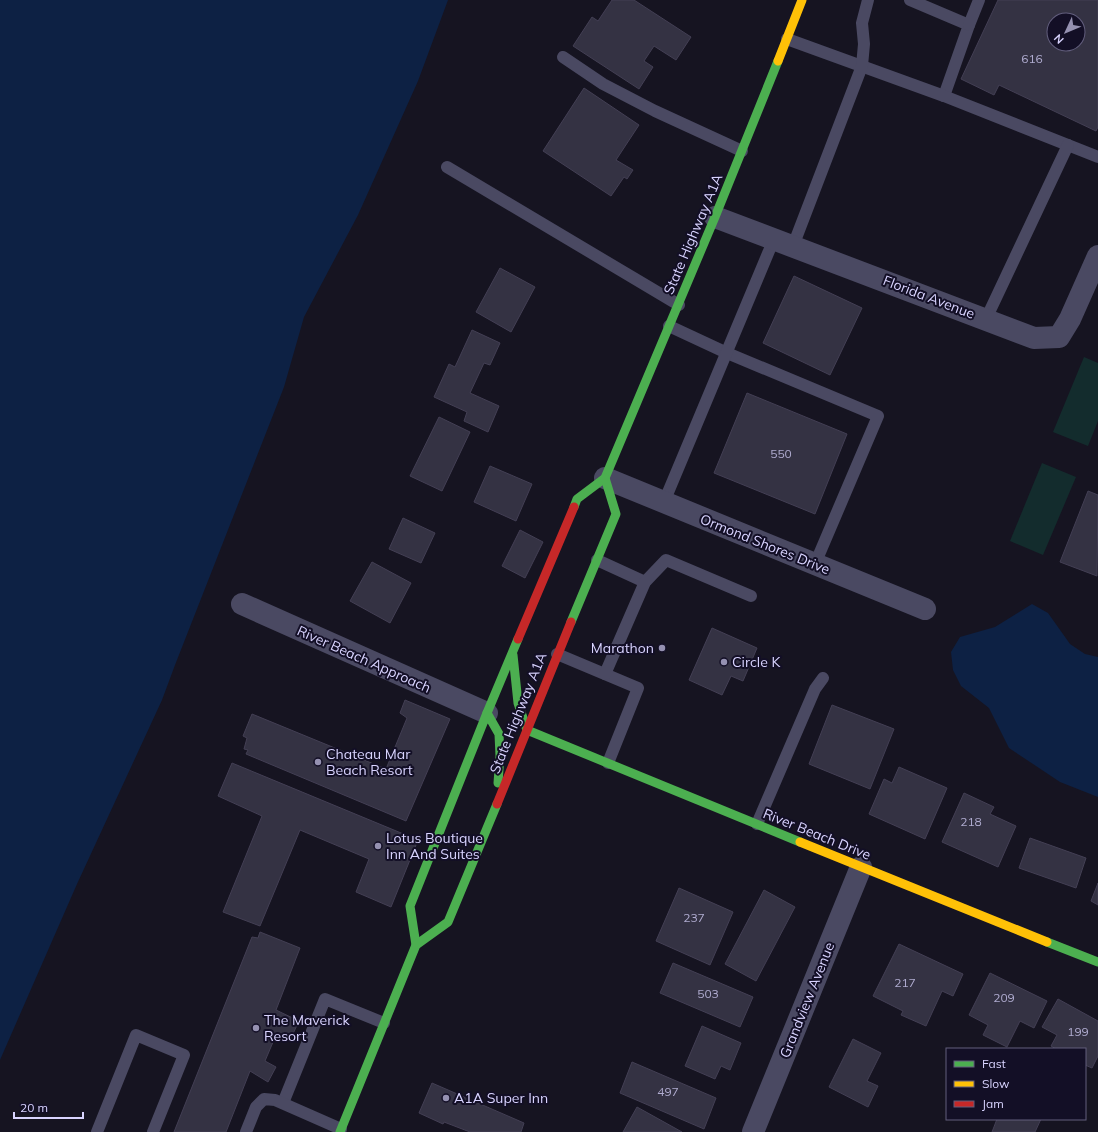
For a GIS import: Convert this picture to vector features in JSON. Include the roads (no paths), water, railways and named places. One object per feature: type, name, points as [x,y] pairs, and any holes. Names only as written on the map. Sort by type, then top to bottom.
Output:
[{"type":"main road","name":"State Highway A1A","points":[[605,478],[616,514],[557,654],[448,922],[416,945],[410,906],[487,713],[577,499],[605,478],[716,217],[802,0]]},
{"type":"main road","points":[[513,651],[517,702],[520,717],[526,730]]},
{"type":"main road","points":[[487,713],[499,734],[500,756],[498,781],[488,824]]},
{"type":"main road","name":"River Beach Drive","points":[[526,730],[1098,962]]},
{"type":"main road","points":[[341,1130],[416,945]]},
{"type":"street","name":"Florida Avenue","points":[[716,217],[1034,338],[1059,337],[1070,319],[1098,256]]},
{"type":"street","name":"Ormond Shores Drive","points":[[605,478],[925,609]]},
{"type":"street","name":"River Beach Approach","points":[[242,604],[487,713]]},
{"type":"street","name":"Grandview Avenue","points":[[753,1132],[861,867]]},
{"type":"lane","points":[[664,502],[727,353],[783,242],[862,66],[864,44],[862,23],[868,0]]},
{"type":"lane","points":[[910,0],[969,25]]},
{"type":"lane","points":[[944,96],[979,0]]},
{"type":"lane","points":[[787,39],[944,96],[1098,157]]},
{"type":"lane","points":[[563,57],[603,84],[655,111],[742,151]]},
{"type":"lane","points":[[986,319],[1068,145]]},
{"type":"lane","points":[[447,167],[679,305]]},
{"type":"lane","points":[[669,326],[727,353],[878,416],[815,564]]},
{"type":"lane","points":[[597,560],[645,582]]},
{"type":"lane","points":[[605,674],[645,582],[666,560],[751,596]]},
{"type":"lane","points":[[557,654],[638,688],[608,763]]},
{"type":"lane","points":[[757,824],[814,689],[823,678]]},
{"type":"lane","points":[[282,1103],[325,999],[384,1023]]},
{"type":"lane","points":[[97,1132],[136,1035],[184,1055],[153,1132]]},
{"type":"lane","points":[[246,1132],[256,1107],[264,1099],[275,1100],[341,1130]]},
{"type":"water","points":[[0,0],[448,0],[418,81],[358,215],[304,317],[284,387],[162,700],[77,884],[0,1060]]},
{"type":"water","points":[[1032,604],[1048,613],[1070,644],[1085,654],[1098,657],[1098,797],[1060,782],[1009,748],[989,708],[961,686],[953,670],[951,652],[960,637],[995,627]]},
{"type":"place","name":"Marathon","points":[[662,648]]},
{"type":"place","name":"Circle K","points":[[724,662]]},
{"type":"place","name":"Chateau Mar Beach Resort","points":[[318,762]]},
{"type":"place","name":"Lotus Boutique Inn And Suites","points":[[378,846]]},
{"type":"place","name":"The Maverick Resort","points":[[256,1028]]},
{"type":"place","name":"A1A Super Inn","points":[[446,1098]]}]
